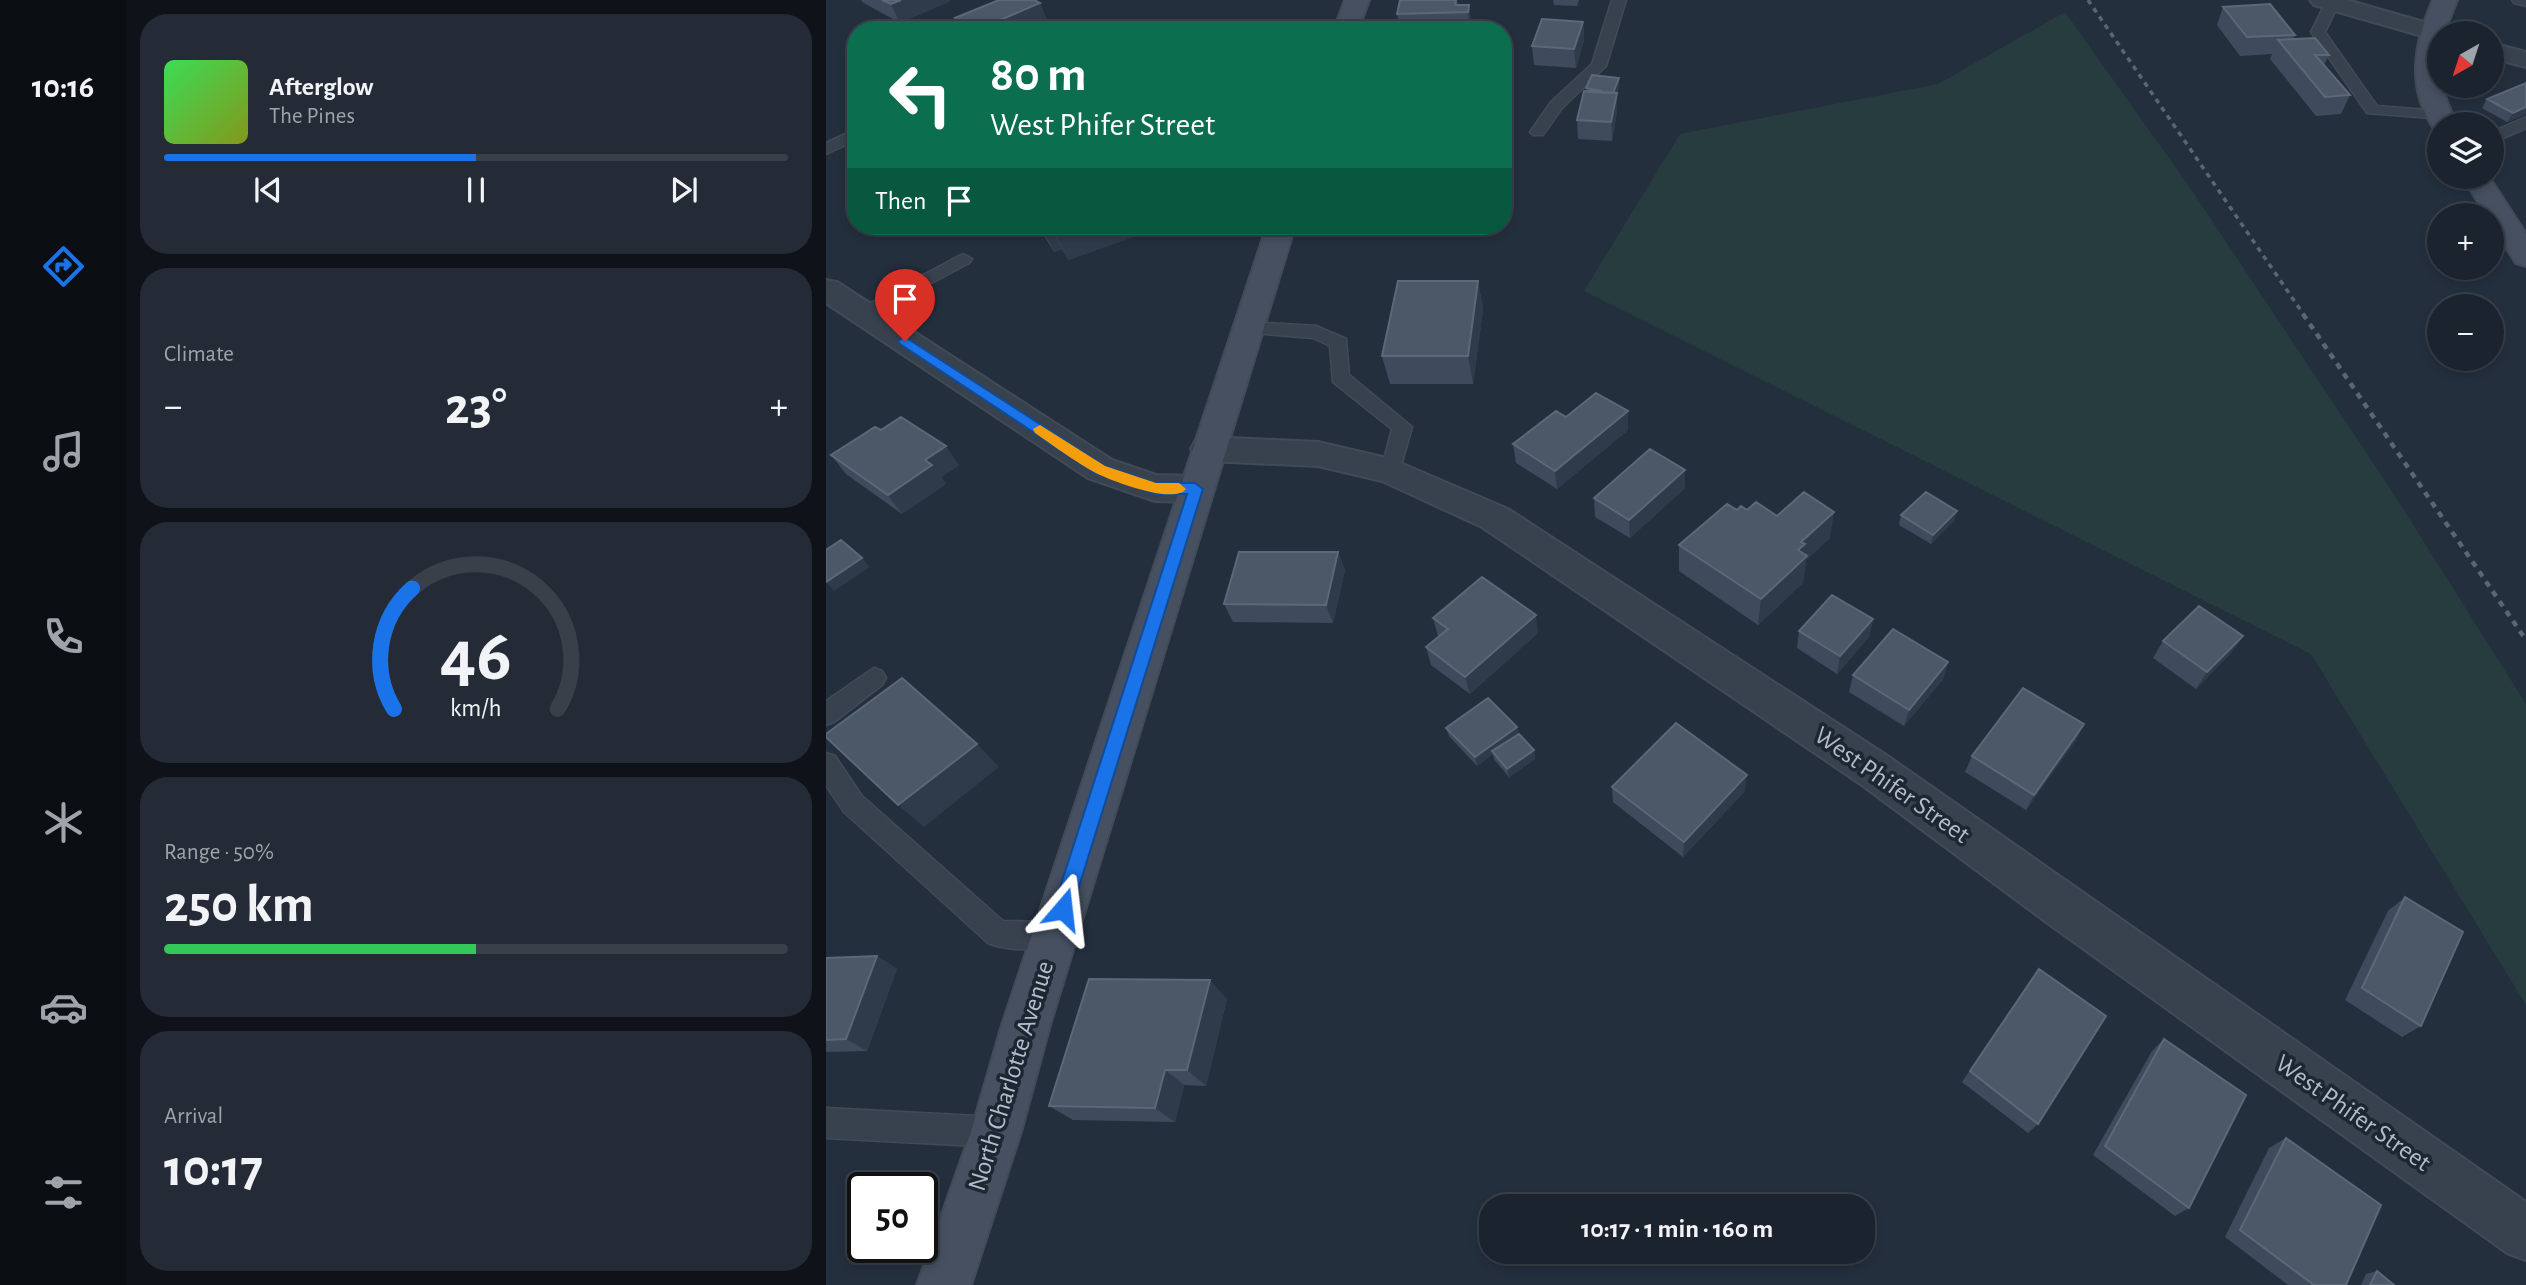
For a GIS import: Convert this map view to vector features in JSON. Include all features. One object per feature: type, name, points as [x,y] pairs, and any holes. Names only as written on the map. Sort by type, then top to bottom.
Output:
[{"type":"main road","points":[[1349,21],[1357,0]]},
{"type":"main road","points":[[2439,21],[2445,0]]},
{"type":"main road","points":[[2427,64],[2424,75],[2427,82]]},
{"type":"main road","points":[[2484,189],[2526,257]]},
{"type":"main road","name":"North Charlotte Avenue","points":[[944,1285],[996,1132],[1054,935],[1278,235]]},
{"type":"street","points":[[2327,1],[2427,30]]},
{"type":"street","points":[[2504,54],[2526,60]]},
{"type":"street","name":"West Phifer Street","points":[[826,289],[1100,469],[1155,488],[1202,469],[1318,454],[1391,471],[1495,518],[1863,762],[2103,936],[2526,1234]]},
{"type":"lane","points":[[1538,132],[1547,114],[1599,66],[1619,0]]},
{"type":"lane","points":[[2518,0],[2526,2]]},
{"type":"lane","points":[[2327,1],[2318,32],[2372,110],[2427,118]]},
{"type":"lane","points":[[2504,132],[2526,122]]},
{"type":"lane","points":[[826,149],[847,138]]},
{"type":"lane","points":[[861,313],[963,259]]},
{"type":"lane","points":[[1247,328],[1316,332],[1339,343],[1340,377],[1402,427],[1391,471]]},
{"type":"lane","points":[[826,715],[874,678]]},
{"type":"lane","points":[[826,764],[853,804],[998,934],[1054,935]]},
{"type":"lane","points":[[826,1123],[996,1132]]},
{"type":"green space","points":[[2065,12],[2193,192],[2388,485],[2526,704],[2526,1005],[2311,654],[1584,291],[1680,134],[1938,84]]},
{"type":"building","points":[[882,0],[901,0],[891,4]]},
{"type":"building","points":[[999,0],[1034,0],[1040,3],[998,21],[960,21],[955,18]]},
{"type":"building","points":[[1400,0],[1456,0],[1455,5],[1469,5],[1468,12],[1397,14]]},
{"type":"building","points":[[2270,4],[2295,35],[2247,37],[2223,7]]},
{"type":"building","points":[[1542,19],[1583,22],[1574,49],[1532,46]]},
{"type":"building","points":[[2315,38],[2329,55],[2315,55],[2350,95],[2325,97],[2278,40]]},
{"type":"building","points":[[1592,75],[1619,78],[1613,93],[1589,92],[1601,91],[1586,88]]},
{"type":"building","points":[[2526,83],[2526,107],[2513,113],[2487,99],[2504,98],[2504,92]]},
{"type":"building","points":[[1584,91],[1617,93],[1611,122],[1577,120]]},
{"type":"building","points":[[1398,281],[1478,281],[1468,356],[1382,356]]},
{"type":"building","points":[[1596,393],[1628,411],[1555,471],[1513,444],[1556,411],[1566,417]]},
{"type":"building","points":[[901,417],[946,446],[925,460],[932,465],[888,495],[831,455],[875,427],[881,430]]},
{"type":"building","points":[[1650,449],[1685,470],[1629,520],[1594,498]]},
{"type":"building","points":[[1804,492],[1834,512],[1801,542],[1805,544],[1798,550],[1807,556],[1761,599],[1679,545],[1727,504],[1737,510],[1741,506],[1747,510],[1756,502],[1777,516]]},
{"type":"building","points":[[1926,492],[1957,511],[1933,535],[1901,515]]},
{"type":"building","points":[[841,540],[862,558],[826,582],[826,550]]},
{"type":"building","points":[[1239,552],[1338,552],[1326,605],[1224,604]]},
{"type":"building","points":[[1482,577],[1536,615],[1465,677],[1426,647],[1448,629],[1433,618]]},
{"type":"building","points":[[1832,595],[1873,619],[1840,656],[1799,631]]},
{"type":"building","points":[[2199,606],[2243,636],[2207,672],[2163,641]]},
{"type":"building","points":[[1893,629],[1948,662],[1909,710],[1853,675]]},
{"type":"building","points":[[902,678],[977,744],[898,805],[826,737],[826,734]]},
{"type":"building","points":[[2023,688],[2084,724],[2034,795],[1972,756]]},
{"type":"building","points":[[1488,698],[1517,727],[1475,757],[1446,728]]},
{"type":"building","points":[[1676,723],[1747,775],[1684,842],[1612,787]]},
{"type":"building","points":[[1519,734],[1534,750],[1507,769],[1492,751]]},
{"type":"building","points":[[2405,897],[2463,932],[2421,1026],[2362,988]]},
{"type":"building","points":[[877,956],[846,1039],[826,1040],[826,958]]},
{"type":"building","points":[[2039,969],[2106,1016],[2038,1124],[1970,1071]]},
{"type":"building","points":[[1089,979],[1210,980],[1187,1070],[1165,1070],[1155,1108],[1049,1106]]},
{"type":"building","points":[[2164,1039],[2246,1095],[2189,1208],[2105,1146]]},
{"type":"building","points":[[2286,1138],[2381,1205],[2346,1285],[2314,1285],[2240,1230]]},
{"type":"building","points":[[2377,1271],[2394,1285],[2370,1285]]},
{"type":"railway","points":[[2088,0],[2304,315]]},
{"type":"railway","points":[[2303,314],[2526,640]]},
{"type":"slow traffic","points":[[1040,429],[1100,469],[1155,488],[1179,489]]},
{"type":"route","points":[[905,341],[1100,469],[1155,488],[1195,489],[1063,909]]}]
